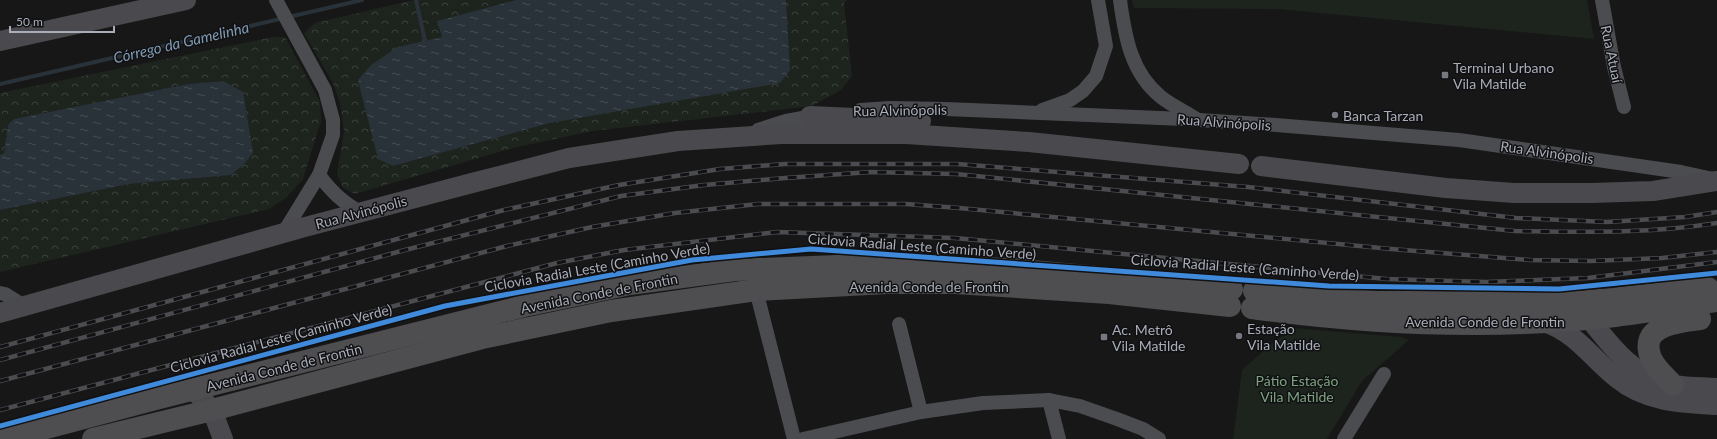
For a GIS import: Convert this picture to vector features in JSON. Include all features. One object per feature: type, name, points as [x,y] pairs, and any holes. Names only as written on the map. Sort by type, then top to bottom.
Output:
[{"type":"highway","name":"Avenida Conde de Frontin","points":[[5,439],[193,389],[524,306],[630,284],[735,270],[862,265],[1011,269],[1231,297],[1101,293],[955,284],[887,283],[756,290],[611,311],[482,338],[212,410],[93,439]]},
{"type":"highway","name":"Avenida Conde de Frontin","points":[[1717,287],[1576,302],[1377,302],[1253,299],[1388,321],[1481,324],[1589,319],[1717,301]]},
{"type":"highway","points":[[1673,385],[1652,359],[1649,347],[1651,337],[1658,329],[1668,324],[1717,316]]},
{"type":"street","points":[[0,41],[186,0]]},
{"type":"street","points":[[1035,112],[1070,100],[1083,91],[1096,76],[1106,46],[1098,0]]},
{"type":"street","points":[[1120,0],[1125,33],[1133,60],[1141,77],[1161,97],[1197,119]]},
{"type":"street","name":"Rua Atuaí","points":[[1602,0],[1614,67],[1624,107]]},
{"type":"street","points":[[279,5],[325,90],[333,120],[333,135],[319,175],[284,232]]},
{"type":"street","name":"Rua Alvinópolis","points":[[731,138],[786,121],[810,116],[890,108],[1197,119],[1459,140],[1681,172],[1717,181]]},
{"type":"street","points":[[810,116],[924,121],[1006,127],[1082,135],[1121,143],[1166,156]]},
{"type":"street","name":"Rua Alvinópolis","points":[[0,313],[284,232],[570,158],[678,141],[788,134],[906,134],[1029,142],[1239,164]]},
{"type":"street","name":"Rua Alvinópolis","points":[[1262,166],[1446,188],[1514,192],[1592,193],[1653,190],[1717,181]]},
{"type":"street","points":[[319,175],[340,200],[360,212]]},
{"type":"street","points":[[756,290],[794,439]]},
{"type":"street","points":[[0,293],[5,294],[24,306]]},
{"type":"street","points":[[1576,302],[1607,342],[1622,358],[1639,371],[1652,378],[1673,385],[1717,388]]},
{"type":"street","points":[[1544,322],[1563,330],[1618,379],[1631,388],[1650,396],[1672,402],[1717,405]]},
{"type":"street","points":[[899,324],[921,412]]},
{"type":"street","points":[[1344,439],[1384,374]]},
{"type":"street","points":[[193,389],[212,410],[223,439]]},
{"type":"street","points":[[1049,400],[1059,439]]},
{"type":"street","points":[[803,439],[921,412],[983,404],[1049,400],[1080,406],[1117,419],[1143,429],[1159,439]]},
{"type":"green space","points":[[414,0],[516,0],[437,21],[442,37],[425,41],[393,166],[550,123],[790,70],[786,0],[847,0],[844,3],[852,76],[841,90],[812,106],[592,131],[513,148],[355,194],[343,188],[337,173],[344,132],[340,103],[333,83],[304,33],[315,23]]},
{"type":"green space","points":[[1132,0],[1587,0],[1594,39],[1278,9],[1134,8]]},
{"type":"green space","points":[[273,37],[285,37],[320,102],[321,121],[303,179],[287,197],[269,209],[0,272],[0,210],[129,184],[230,175],[223,81],[188,84],[14,119],[8,126],[4,153],[0,155],[0,93]]},
{"type":"green space","name":"Pátio Estação Vila Matilde","points":[[1293,328],[1401,337],[1409,340],[1362,381],[1327,439],[1233,439],[1242,370],[1268,347]]},
{"type":"water","points":[[516,0],[786,0],[790,70],[780,83],[550,123],[393,166],[378,159],[358,80],[371,65],[398,47],[442,37],[437,21]]},
{"type":"water","points":[[223,81],[243,92],[253,153],[243,165],[231,175],[129,184],[0,210],[0,155],[4,153],[8,125],[14,119],[188,84]]},
{"type":"waterway","name":"Córrego da Gamelinha","points":[[0,84],[362,0]]},
{"type":"waterway","points":[[416,0],[425,41]]},
{"type":"railway","points":[[0,347],[504,210],[619,185],[720,169],[785,164],[957,164],[1248,187],[1516,218],[1607,222],[1685,217],[1717,212]]},
{"type":"railway","points":[[0,360],[405,250],[621,196],[704,185],[785,178],[871,172],[956,174],[1515,231],[1641,231],[1692,227],[1717,223]]},
{"type":"railway","points":[[0,381],[507,246],[592,227],[675,213],[758,204],[906,204],[1391,249],[1530,260],[1591,261],[1662,258],[1717,252]]},
{"type":"railway","points":[[0,410],[557,263],[624,250],[777,232],[955,238],[1387,279],[1486,282],[1588,278],[1717,262]]},
{"type":"cycle path","name":"Ciclovia Radial Leste (Caminho Verde)","points":[[0,426],[445,306],[692,260],[811,249],[1329,286],[1559,289],[1717,273]]},
{"type":"place","name":"Terminal Urbano Vila Matilde","points":[[1445,75]]},
{"type":"place","name":"Banca Tarzan","points":[[1335,115]]},
{"type":"place","name":"Estação Vila Matilde","points":[[1239,336]]},
{"type":"place","name":"Ac. Metrô Vila Matilde","points":[[1104,337]]}]
